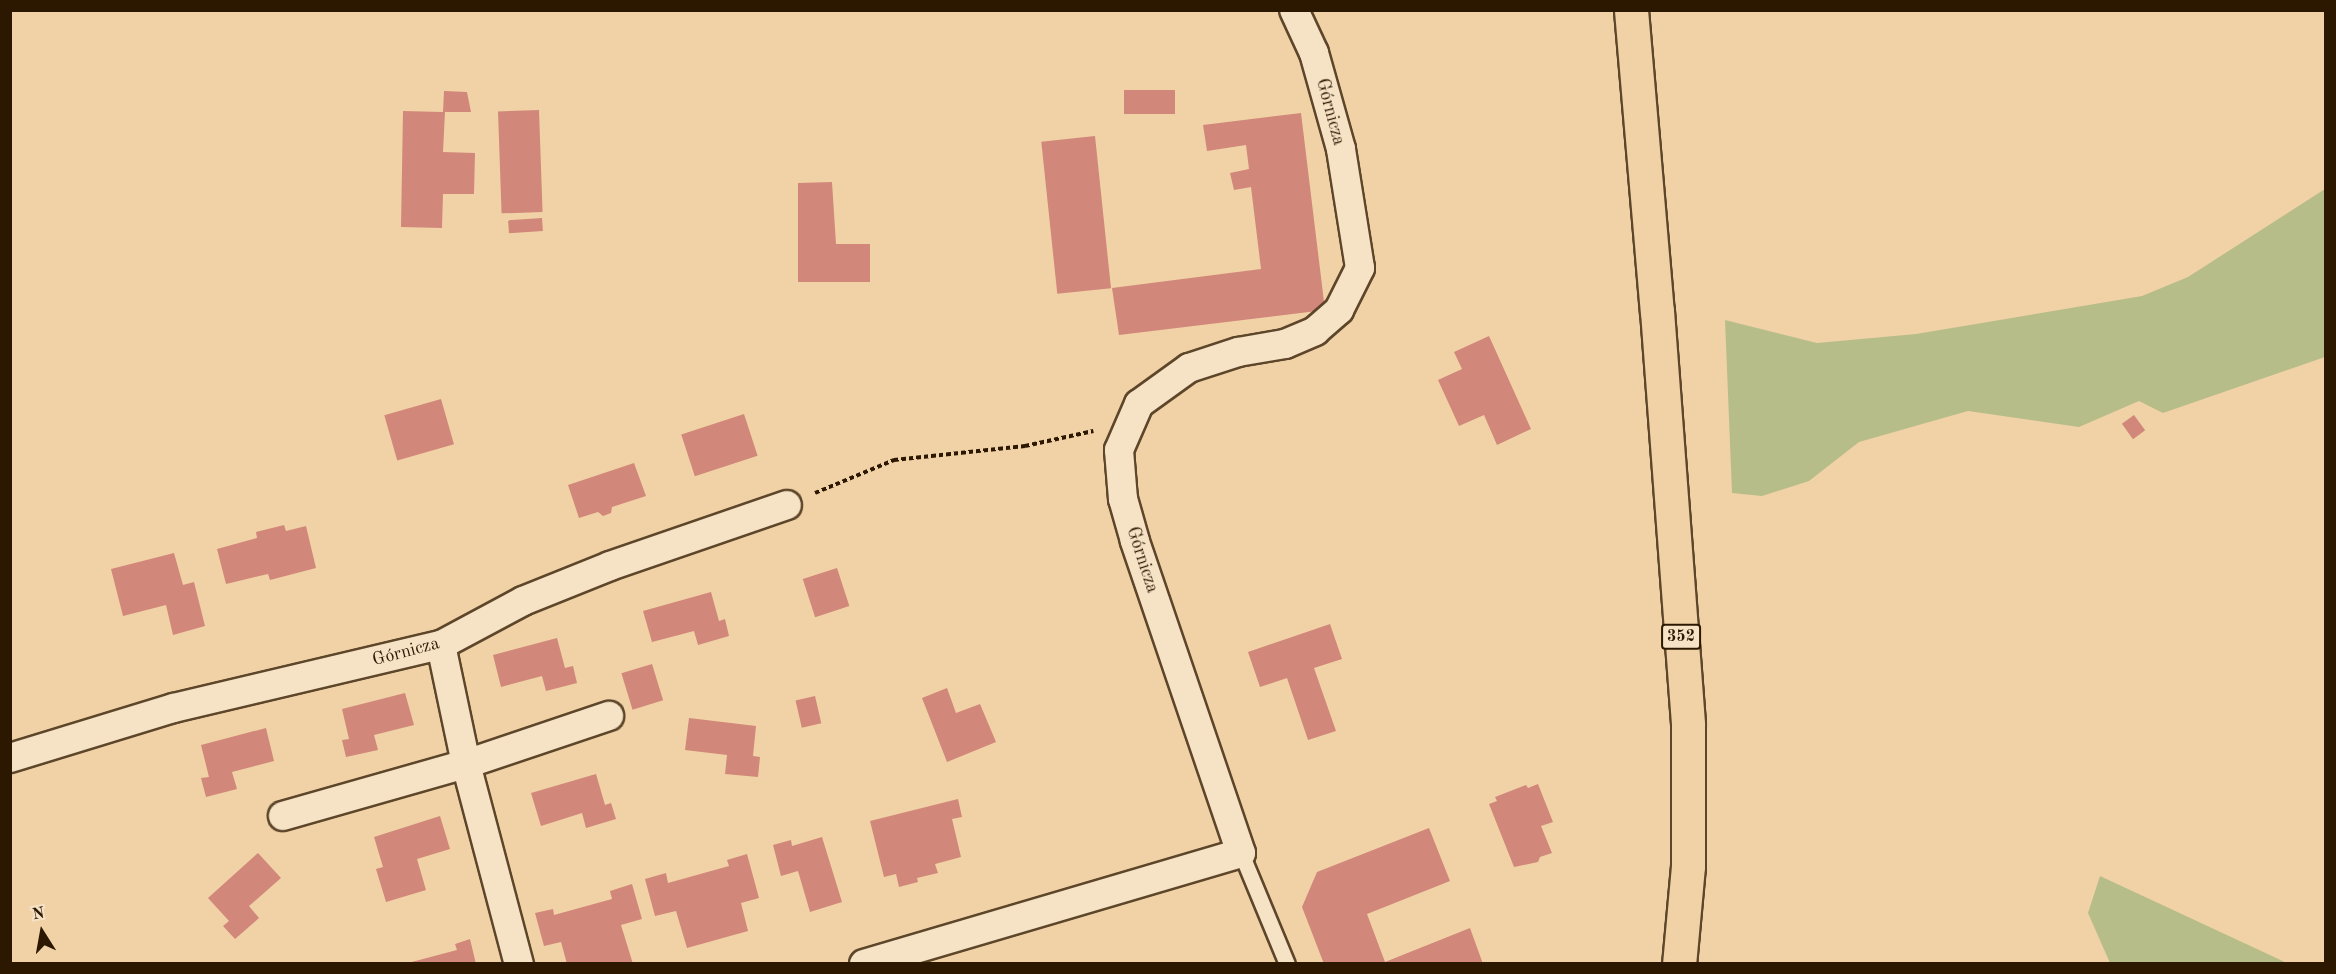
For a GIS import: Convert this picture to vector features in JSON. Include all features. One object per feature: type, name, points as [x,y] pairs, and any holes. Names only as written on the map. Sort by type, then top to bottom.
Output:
[{"type":"main road","name":"352","points":[[1631,10],[1657,311],[1688,725],[1688,866],[1679,963]]},
{"type":"street","name":"Górnicza","points":[[1241,853],[1123,499],[1119,450],[1139,404],[1189,368],[1238,352],[1285,344],[1315,331],[1339,310],[1360,268],[1341,148],[1314,53],[1294,10]]},
{"type":"street","name":"Górnicza","points":[[10,758],[174,708],[441,645],[534,597],[610,566],[787,505]]},
{"type":"street","points":[[441,645],[466,764],[519,963]]},
{"type":"street","points":[[284,816],[466,764],[609,716]]},
{"type":"street","points":[[864,963],[1241,853]]},
{"type":"lane","points":[[1241,853],[1287,963]]},
{"type":"path","points":[[787,505],[894,460],[1025,446],[1098,430],[1139,404]]},
{"type":"green space","points":[[2325,189],[2325,357],[2163,413],[2139,401],[2079,427],[1968,411],[1859,442],[1809,481],[1762,496],[1732,493],[1725,320],[1817,343],[1916,334],[2142,296],[2188,277]]},
{"type":"green space","points":[[2100,876],[2287,963],[2110,963],[2088,913]]},
{"type":"building","points":[[1124,90],[1175,90],[1175,114],[1124,114]]},
{"type":"building","points":[[444,91],[467,92],[471,112],[445,112],[443,152],[475,153],[474,194],[443,194],[442,228],[401,227],[403,111],[443,112]]},
{"type":"building","points":[[539,110],[543,212],[502,213],[498,111]]},
{"type":"building","points":[[1301,113],[1325,310],[1119,335],[1112,288],[1261,269],[1251,187],[1234,190],[1230,173],[1249,169],[1246,145],[1207,151],[1203,125]]},
{"type":"building","points":[[1095,136],[1111,288],[1057,294],[1041,142]]},
{"type":"building","points":[[832,182],[836,244],[870,244],[870,282],[798,282],[798,183]]},
{"type":"building","points":[[542,218],[543,231],[509,233],[508,220]]},
{"type":"building","points":[[1489,336],[1531,429],[1497,445],[1484,415],[1459,426],[1438,380],[1462,369],[1454,352]]},
{"type":"building","points":[[441,399],[454,444],[397,460],[384,415]]},
{"type":"building","points":[[744,414],[758,456],[695,476],[681,434]]},
{"type":"building","points":[[2134,415],[2145,430],[2133,439],[2122,424]]},
{"type":"building","points":[[634,463],[646,496],[612,507],[611,513],[603,516],[598,512],[579,518],[568,485]]},
{"type":"building","points":[[284,525],[286,531],[306,526],[316,568],[270,580],[268,574],[226,584],[217,549],[257,538],[256,532]]},
{"type":"building","points":[[174,553],[183,585],[194,582],[205,626],[173,635],[166,605],[123,616],[111,569]]},
{"type":"building","points":[[837,568],[849,606],[815,617],[803,579]]},
{"type":"building","points":[[711,592],[719,621],[725,619],[729,636],[698,645],[694,631],[652,642],[643,611]]},
{"type":"building","points":[[1330,624],[1342,659],[1314,668],[1336,731],[1308,740],[1287,678],[1260,687],[1248,652]]},
{"type":"building","points":[[557,638],[565,668],[573,666],[577,683],[546,691],[542,676],[501,687],[493,655]]},
{"type":"building","points":[[652,664],[663,700],[633,710],[621,673]]},
{"type":"building","points":[[947,688],[956,713],[980,704],[996,742],[947,762],[922,698]]},
{"type":"building","points":[[405,693],[414,725],[374,735],[378,750],[346,757],[342,740],[349,739],[342,709]]},
{"type":"building","points":[[815,696],[821,723],[802,728],[796,700]]},
{"type":"building","points":[[689,718],[756,726],[753,756],[760,757],[758,777],[725,774],[727,755],[685,750]]},
{"type":"building","points":[[266,728],[274,761],[232,772],[237,789],[206,797],[201,778],[209,777],[201,745]]},
{"type":"building","points":[[596,774],[605,805],[611,803],[616,819],[586,828],[582,813],[541,826],[531,793]]},
{"type":"building","points":[[1538,784],[1553,822],[1541,826],[1552,853],[1540,857],[1538,862],[1514,867],[1489,804],[1497,801],[1495,797],[1526,785],[1528,788]]},
{"type":"building","points":[[958,799],[962,817],[952,819],[961,857],[935,864],[938,873],[917,878],[918,882],[899,887],[896,874],[884,877],[870,821]]},
{"type":"building","points":[[440,816],[450,849],[417,859],[426,890],[386,902],[376,869],[383,867],[374,837]]},
{"type":"building","points":[[1429,828],[1450,881],[1367,914],[1385,962],[1470,928],[1483,964],[1324,964],[1302,907],[1317,872]]},
{"type":"building","points":[[822,837],[842,902],[810,912],[798,871],[781,876],[773,845],[791,840],[792,846]]},
{"type":"building","points":[[258,853],[281,878],[249,906],[259,918],[235,939],[223,926],[229,921],[208,898]]},
{"type":"building","points":[[747,854],[759,898],[741,903],[748,931],[687,948],[676,911],[655,916],[645,879],[666,873],[668,883],[729,866],[727,860]]},
{"type":"building","points":[[632,884],[642,919],[621,925],[633,964],[567,964],[561,942],[544,946],[535,913],[553,909],[554,915],[612,899],[610,891]]},
{"type":"building","points":[[470,939],[476,964],[404,964],[457,950],[455,944]]}]
